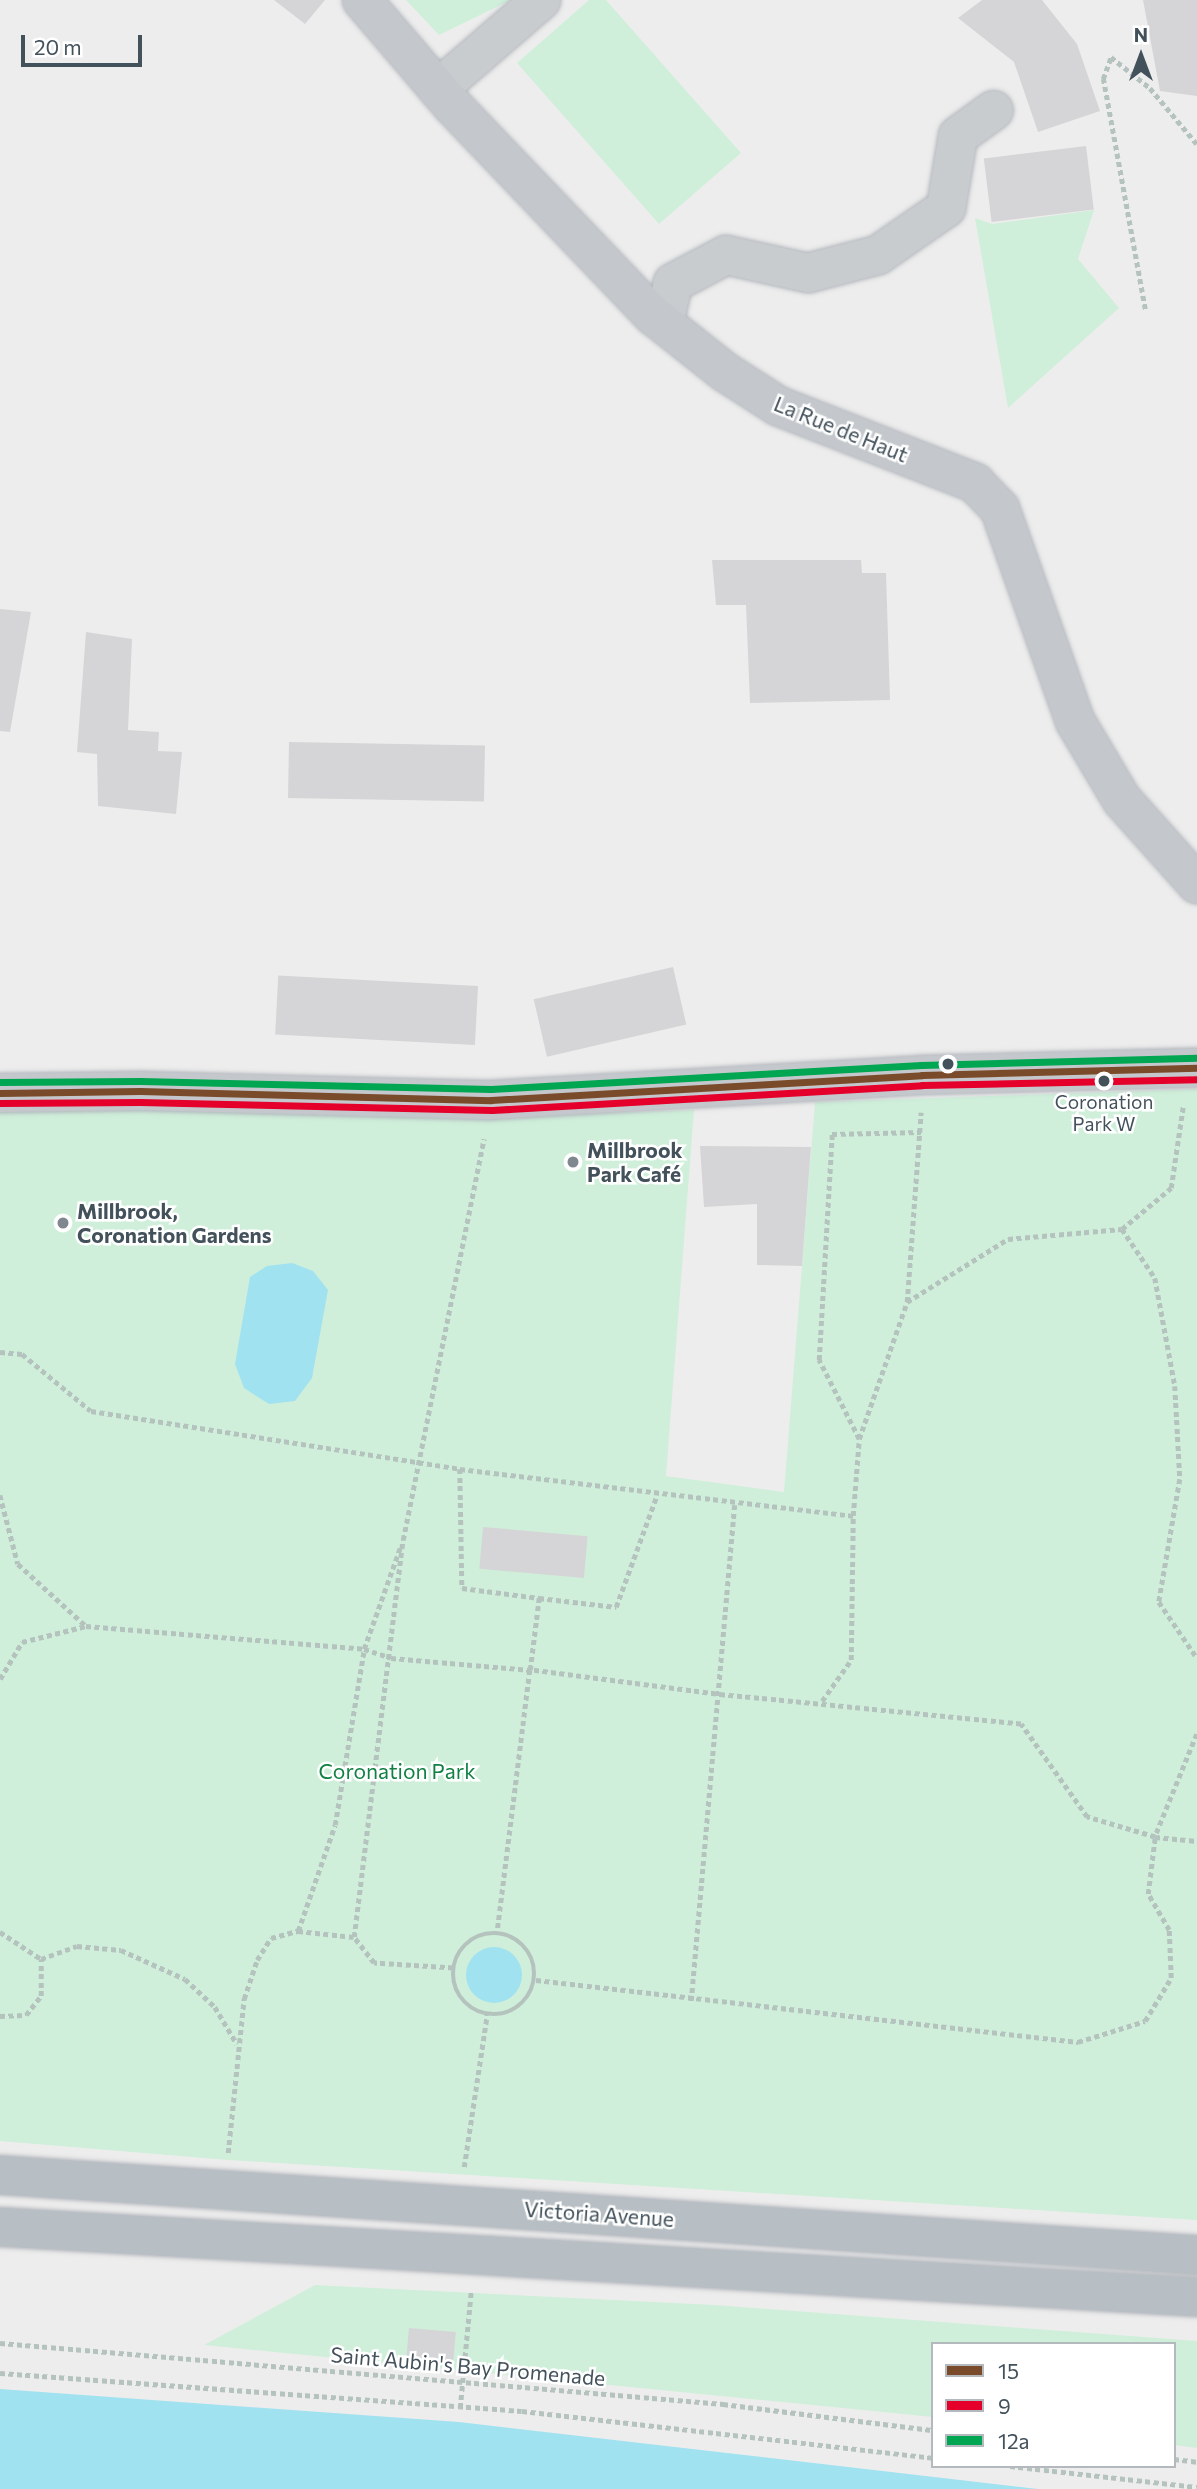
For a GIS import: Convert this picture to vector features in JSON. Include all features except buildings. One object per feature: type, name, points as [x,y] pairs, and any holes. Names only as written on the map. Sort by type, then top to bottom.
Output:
[{"type":"highway","name":"Victoria Avenue","points":[[0,2175],[1197,2255]]},
{"type":"highway","points":[[0,2227],[1197,2297]]},
{"type":"main road","name":"La Rue de Haut","points":[[362,0],[438,89],[664,323],[725,372],[778,406],[975,483],[1000,509],[1075,722],[1122,800],[1197,884]]},
{"type":"main road","points":[[0,1093],[140,1091],[491,1100],[922,1075],[1189,1068]]},
{"type":"street","points":[[438,89],[541,0]]},
{"type":"street","points":[[664,323],[673,283],[726,255],[808,273],[878,255],[946,208],[958,136],[994,110]]},
{"type":"path","points":[[1145,309],[1103,79],[1111,57],[1150,88],[1197,145]]},
{"type":"path","points":[[907,1302],[1008,1239],[1122,1229],[1171,1188],[1189,1068]]},
{"type":"path","points":[[821,1702],[851,1660],[853,1516],[859,1439],[907,1302],[921,1132],[922,1075]]},
{"type":"path","points":[[298,1931],[335,1825],[363,1649],[403,1540],[421,1464],[491,1100]]},
{"type":"path","points":[[859,1439],[819,1360],[832,1134],[921,1132]]},
{"type":"path","points":[[1122,1229],[1155,1278],[1175,1387],[1180,1479],[1159,1602],[1197,1658]]},
{"type":"path","points":[[0,1352],[22,1354],[91,1411],[421,1464],[734,1505],[853,1516]]},
{"type":"path","points":[[460,1469],[462,1588],[617,1606],[657,1495]]},
{"type":"path","points":[[0,1494],[18,1564],[86,1626]]},
{"type":"path","points":[[691,2001],[734,1505]]},
{"type":"path","points":[[403,1540],[391,1658],[354,1937],[374,1963],[453,1968]]},
{"type":"path","points":[[497,1934],[539,1598]]},
{"type":"path","points":[[0,1679],[22,1642],[86,1626],[363,1649],[391,1658],[530,1670],[716,1694],[821,1702],[1021,1724],[1087,1816],[1155,1837],[1197,1841]]},
{"type":"path","points":[[536,1980],[691,2001],[1078,2042],[1145,2021],[1171,1978],[1169,1930],[1148,1894],[1155,1837],[1197,1734]]},
{"type":"path","points":[[232,2192],[228,2160],[238,2045],[244,1998],[257,1960],[271,1938],[298,1931],[354,1937]]},
{"type":"path","points":[[0,1932],[41,1959]]},
{"type":"path","points":[[482,1934],[497,1934],[518,1941],[528,1951],[536,1980],[519,2009],[487,2015],[463,2001],[453,1968],[470,1941],[482,1934]]},
{"type":"path","points":[[41,1959],[77,1946],[121,1950],[185,1979],[215,2007],[238,2045]]},
{"type":"path","points":[[0,2016],[26,2015],[41,1996],[41,1959]]},
{"type":"path","points":[[463,2172],[487,2015]]},
{"type":"path","points":[[460,2408],[476,2253]]},
{"type":"path","name":"Saint Aubin's Bay Promenade","points":[[0,2343],[723,2404],[931,2430]]},
{"type":"path","points":[[0,2373],[460,2408],[931,2458]]},
{"type":"path","points":[[1176,2459],[1197,2462]]},
{"type":"path","points":[[1028,2468],[1197,2487]]},
{"type":"green space","points":[[406,0],[511,0],[439,35]]},
{"type":"green space","points":[[589,0],[606,0],[741,153],[659,224],[517,63]]},
{"type":"green space","points":[[1094,210],[1078,259],[1119,308],[1008,408],[975,218],[992,224]]},
{"type":"green space","name":"Coronation Park","points":[[1197,1089],[1197,2220],[228,2160],[0,2141],[0,1111],[139,1109],[488,1117],[694,1110],[666,1476],[784,1492],[815,1102]]},
{"type":"green space","points":[[315,2285],[715,2305],[1197,2341],[1197,2448],[1176,2445],[1176,2342],[931,2342],[931,2417],[204,2345]]},
{"type":"water","points":[[292,1263],[313,1271],[328,1290],[312,1378],[295,1401],[269,1404],[244,1388],[235,1364],[250,1277],[267,1266]]},
{"type":"water","points":[[494,1947],[509,1952],[517,1960],[522,1975],[517,1990],[509,1998],[494,2003],[479,1998],[471,1990],[466,1975],[471,1960],[479,1952]]},
{"type":"water","points":[[0,2389],[459,2422],[1038,2489],[0,2489]]},
{"type":"transit line","name":"12a","points":[[0,1082],[140,1081],[491,1089],[921,1065],[1197,1058]]},
{"type":"transit line","name":"15","points":[[0,1093],[140,1091],[491,1100],[922,1075],[1197,1068]]},
{"type":"transit line","name":"9","points":[[0,1103],[140,1102],[492,1110],[922,1085],[1197,1079]]},
{"type":"place","name":"Coronation Park W","points":[[1104,1081]]},
{"type":"place","name":"Millbrook Park Café","points":[[573,1162]]},
{"type":"place","name":"Millbrook, Coronation Gardens","points":[[63,1223]]}]
